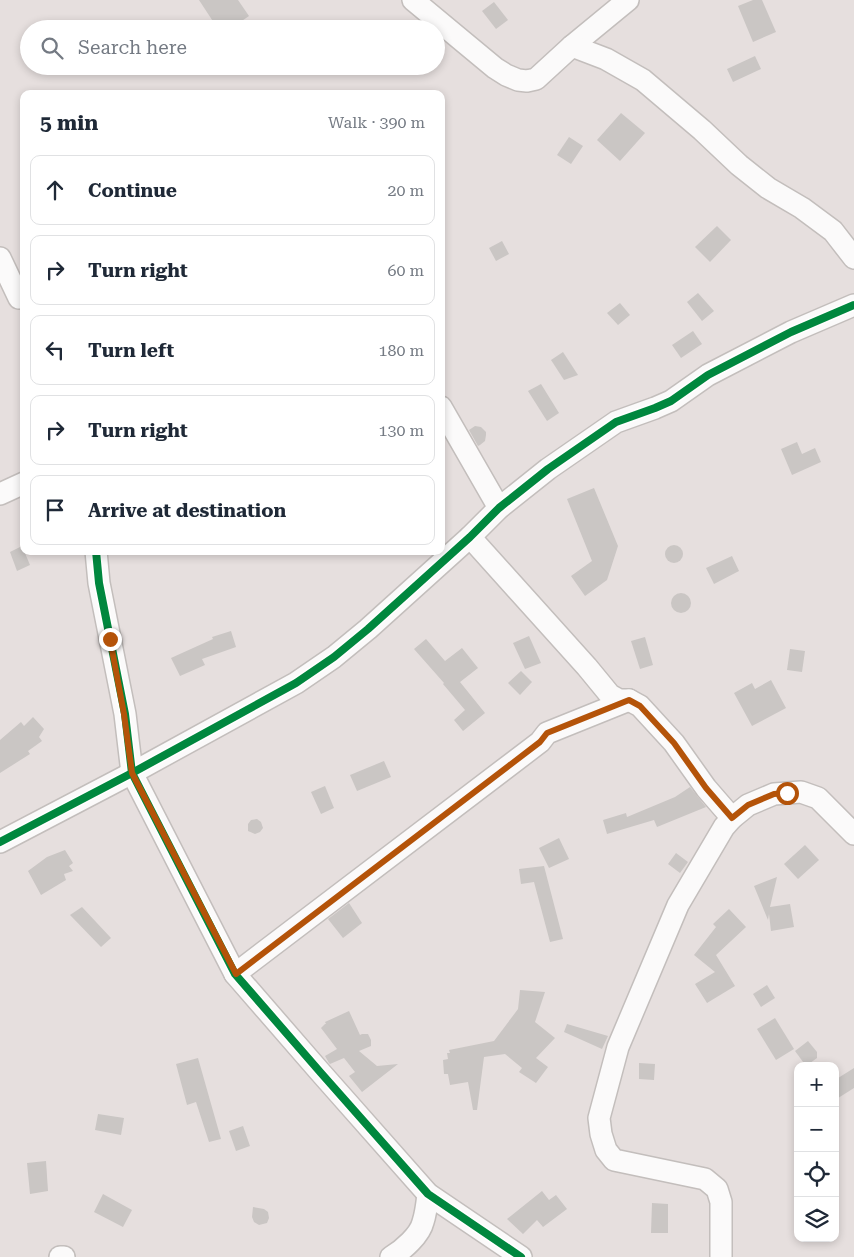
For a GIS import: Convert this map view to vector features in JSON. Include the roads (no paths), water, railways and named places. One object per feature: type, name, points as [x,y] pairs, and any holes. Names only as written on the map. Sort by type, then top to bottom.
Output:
[{"type":"street","points":[[413,0],[437,20]]},
{"type":"street","points":[[445,27],[495,68],[518,80],[527,81],[536,79],[572,46],[628,0]]},
{"type":"street","points":[[572,46],[606,59],[642,80],[768,188],[802,208],[833,231],[854,258]]},
{"type":"street","points":[[0,258],[20,300]]},
{"type":"street","points":[[0,842],[132,773],[296,683],[334,657],[368,630],[499,508],[548,469],[616,422],[670,401],[708,375],[783,336],[854,305]]},
{"type":"street","points":[[445,414],[499,508]]},
{"type":"street","points":[[0,494],[20,486]]},
{"type":"street","points":[[470,537],[610,695],[619,700],[629,700],[640,706],[674,743],[706,788],[732,818]]},
{"type":"street","points":[[96,555],[99,583],[124,714],[132,773],[236,974],[428,1194],[521,1257]]},
{"type":"street","points":[[236,974],[540,742],[547,733],[629,700]]},
{"type":"street","points":[[721,1257],[721,1202],[717,1189],[705,1178],[614,1160],[606,1150],[599,1118],[618,1047],[678,905],[724,827],[732,818],[748,805],[774,794],[801,792],[818,798],[854,834]]},
{"type":"street","points":[[391,1257],[400,1252],[418,1233],[423,1223],[428,1194]]}]
